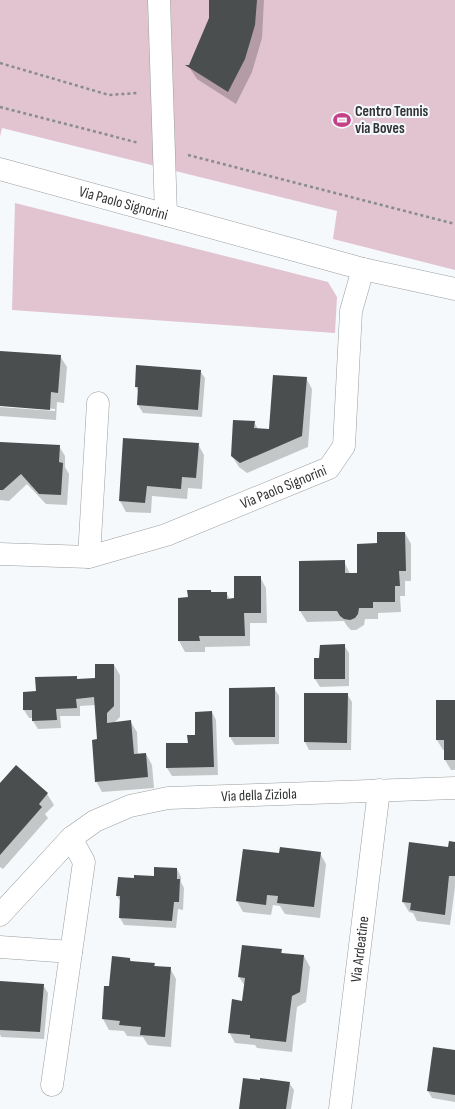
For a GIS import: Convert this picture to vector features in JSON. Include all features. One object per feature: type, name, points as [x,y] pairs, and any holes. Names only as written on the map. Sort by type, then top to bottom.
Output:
[{"type":"street","points":[[159,0],[166,215]]},
{"type":"street","name":"Via Paolo Signorini","points":[[0,169],[363,269],[455,289]]},
{"type":"street","name":"Via Paolo Signorini","points":[[0,554],[89,557],[166,535],[329,468],[344,446],[352,311],[363,269]]},
{"type":"street","points":[[89,557],[98,403]]},
{"type":"street","name":"Via della Ziziola","points":[[0,915],[71,838],[95,821],[130,806],[168,798],[455,788]]},
{"type":"street","name":"Via Ardeatine","points":[[340,1109],[379,790]]},
{"type":"street","points":[[52,1085],[84,862],[71,838]]},
{"type":"street","points":[[0,947],[71,952]]},
{"type":"path","points":[[0,63],[109,96],[162,90]]},
{"type":"path","points":[[0,107],[455,224]]},
{"type":"shaded area","points":[[0,0],[455,0],[455,270],[333,239],[337,211],[2,128],[0,137]]},
{"type":"shaded area","points":[[15,203],[328,282],[337,297],[335,333],[12,310]]},
{"type":"building","points":[[209,0],[257,0],[255,25],[245,59],[228,92],[185,65],[189,65],[209,18]]},
{"type":"building","points":[[0,351],[61,355],[58,393],[51,392],[50,410],[0,406]]},
{"type":"building","points":[[136,365],[201,370],[198,410],[137,405],[138,387],[135,387]]},
{"type":"building","points":[[273,375],[307,377],[302,436],[240,463],[231,456],[233,420],[255,421],[254,428],[269,429]]},
{"type":"building","points":[[123,438],[199,443],[196,478],[182,477],[181,489],[147,486],[145,503],[119,501]]},
{"type":"building","points":[[0,442],[60,445],[59,462],[63,463],[61,495],[39,494],[21,474],[3,490],[0,490]]},
{"type":"building","points":[[377,532],[405,532],[406,571],[399,571],[400,586],[395,586],[395,602],[373,602],[373,608],[359,608],[358,614],[355,618],[350,620],[344,619],[337,611],[299,611],[299,561],[345,560],[345,573],[357,573],[357,544],[377,543]]},
{"type":"building","points":[[234,576],[261,576],[261,613],[244,613],[245,636],[199,636],[200,641],[178,641],[178,598],[188,597],[187,590],[211,590],[211,592],[227,592],[227,599],[234,598]]},
{"type":"building","points":[[345,644],[345,679],[314,679],[314,658],[319,658],[320,645]]},
{"type":"building","points":[[95,664],[114,664],[114,706],[107,713],[107,723],[131,720],[134,754],[146,753],[148,777],[95,782],[92,740],[97,739],[94,697],[76,699],[77,708],[56,709],[57,720],[32,721],[32,710],[23,710],[23,692],[36,691],[35,677],[77,676],[77,679],[95,678]]},
{"type":"building","points":[[275,687],[275,737],[229,737],[229,688]]},
{"type":"building","points":[[304,693],[348,693],[347,743],[304,742]]},
{"type":"building","points":[[436,700],[455,700],[455,760],[444,760],[444,740],[436,740]]},
{"type":"building","points":[[212,711],[214,767],[166,768],[166,743],[188,743],[187,735],[195,735],[195,712]]},
{"type":"building","points":[[16,765],[48,793],[39,804],[42,807],[0,855],[0,783]]},
{"type":"building","points":[[449,841],[455,842],[455,876],[449,876],[445,915],[410,910],[411,903],[402,902],[409,842],[448,847]]},
{"type":"building","points":[[280,847],[321,852],[314,907],[277,903],[278,896],[267,895],[266,905],[236,901],[243,849],[279,853]]},
{"type":"building","points":[[154,867],[177,868],[177,879],[180,879],[179,902],[174,902],[172,921],[119,918],[120,896],[116,896],[118,877],[134,878],[134,875],[154,876]]},
{"type":"building","points":[[242,945],[282,949],[281,953],[304,955],[300,992],[292,996],[286,1042],[250,1038],[250,1035],[228,1033],[232,999],[242,1001],[245,978],[238,977]]},
{"type":"building","points":[[112,956],[130,958],[130,961],[155,963],[154,966],[171,967],[165,1037],[140,1035],[141,1027],[119,1025],[120,1021],[102,1019],[104,986],[109,986]]},
{"type":"building","points":[[0,981],[44,984],[40,1032],[0,1030]]},
{"type":"building","points":[[433,1047],[455,1050],[455,1095],[427,1091]]},
{"type":"building","points":[[243,1078],[260,1080],[260,1078],[290,1082],[286,1109],[239,1109]]},
{"type":"place","name":"Centro Tennis via Boves","points":[[342,120]]}]
